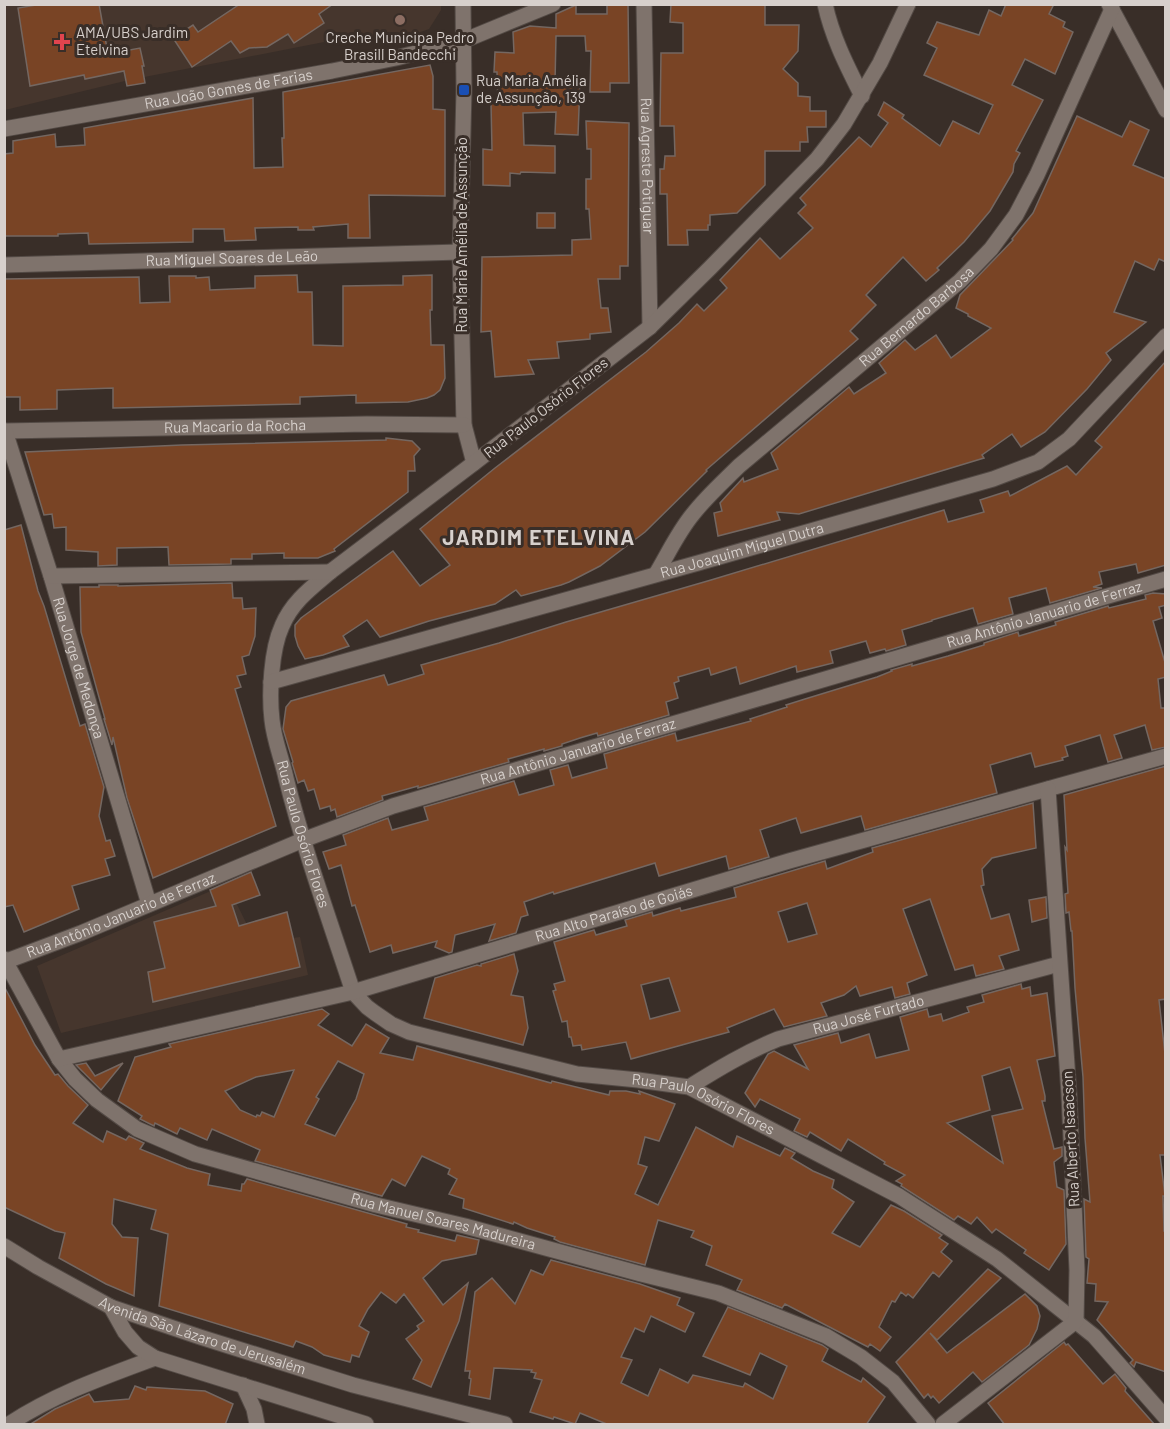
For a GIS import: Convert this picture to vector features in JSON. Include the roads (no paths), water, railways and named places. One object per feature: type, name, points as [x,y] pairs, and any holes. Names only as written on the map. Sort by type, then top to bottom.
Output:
[{"type":"street","name":"Rua Maria Amélia de Assunção","points":[[464,4],[460,252],[464,425],[474,464]]},
{"type":"street","name":"Rua João Gomes de Farias","points":[[4,129],[396,58],[463,41],[553,4]]},
{"type":"street","name":"Rua Agreste Potiguar","points":[[644,4],[650,327]]},
{"type":"street","points":[[825,4],[828,20],[842,55],[862,96]]},
{"type":"street","name":"Rua Paulo Osório Flores","points":[[908,4],[862,96],[818,159],[650,327],[330,572],[293,606],[281,626],[274,651],[271,682],[272,721],[303,840],[353,992],[367,1007],[391,1024],[409,1032],[577,1074],[688,1088],[899,1196],[997,1259],[1076,1321],[1094,1336],[1166,1418]]},
{"type":"street","points":[[1110,7],[1166,110]]},
{"type":"street","name":"Rua Bernardo Barbosa","points":[[656,574],[692,515],[718,486],[960,281],[991,249],[1016,214],[1037,175],[1110,7]]},
{"type":"street","name":"Rua Miguel Soares de Leão","points":[[4,265],[460,252]]},
{"type":"street","name":"Rua Joaquim Miguel Dutra","points":[[271,682],[993,479],[1038,462],[1069,440],[1166,336]]},
{"type":"street","name":"Rua Macario da Rocha","points":[[5,431],[355,424],[464,425]]},
{"type":"street","name":"Rua Jorge de Medonça","points":[[5,431],[149,904]]},
{"type":"street","points":[[51,576],[330,572]]},
{"type":"street","name":"Rua Antônio Januario de Ferraz","points":[[5,961],[303,840],[393,806],[1166,579]]},
{"type":"street","name":"Rua Alto Paraíso de Goiás","points":[[59,1059],[353,992],[778,865],[1166,756]]},
{"type":"street","name":"Rua Alberto Isaacson","points":[[1048,789],[1069,1094],[1077,1270],[1076,1321]]},
{"type":"street","name":"Rua Manuel Soares Madureira","points":[[5,961],[59,1059],[75,1079],[97,1100],[137,1129],[195,1154],[376,1205],[465,1226],[718,1293],[826,1336],[861,1357],[893,1382],[928,1425]]},
{"type":"street","name":"Rua José Furtado","points":[[688,1088],[732,1060],[778,1039],[1059,964]]},
{"type":"street","points":[[4,1246],[111,1307]]},
{"type":"street","name":"Avenida São Lázaro de Jerusalém","points":[[111,1307],[125,1332],[138,1347],[155,1358],[366,1425]]},
{"type":"street","name":"Avenida São Lázaro de Jerusalém","points":[[111,1307],[353,1385],[505,1425]]},
{"type":"street","points":[[943,1425],[1076,1321]]},
{"type":"street","points":[[9,1425],[46,1402],[80,1386],[155,1358]]},
{"type":"street","points":[[243,1385],[254,1409],[257,1425]]},
{"type":"place","name":"Creche Municipa Pedro Brasill Bandecchi","points":[[400,20]]},
{"type":"place","name":"AMA/UBS Jardim Etelvina","points":[[62,42]]},
{"type":"place","name":"Rua Maria Amélia de Assunção, 139","points":[[464,90]]},
{"type":"district","name":"JARDIM ETELVINA","points":[[539,538]]}]
